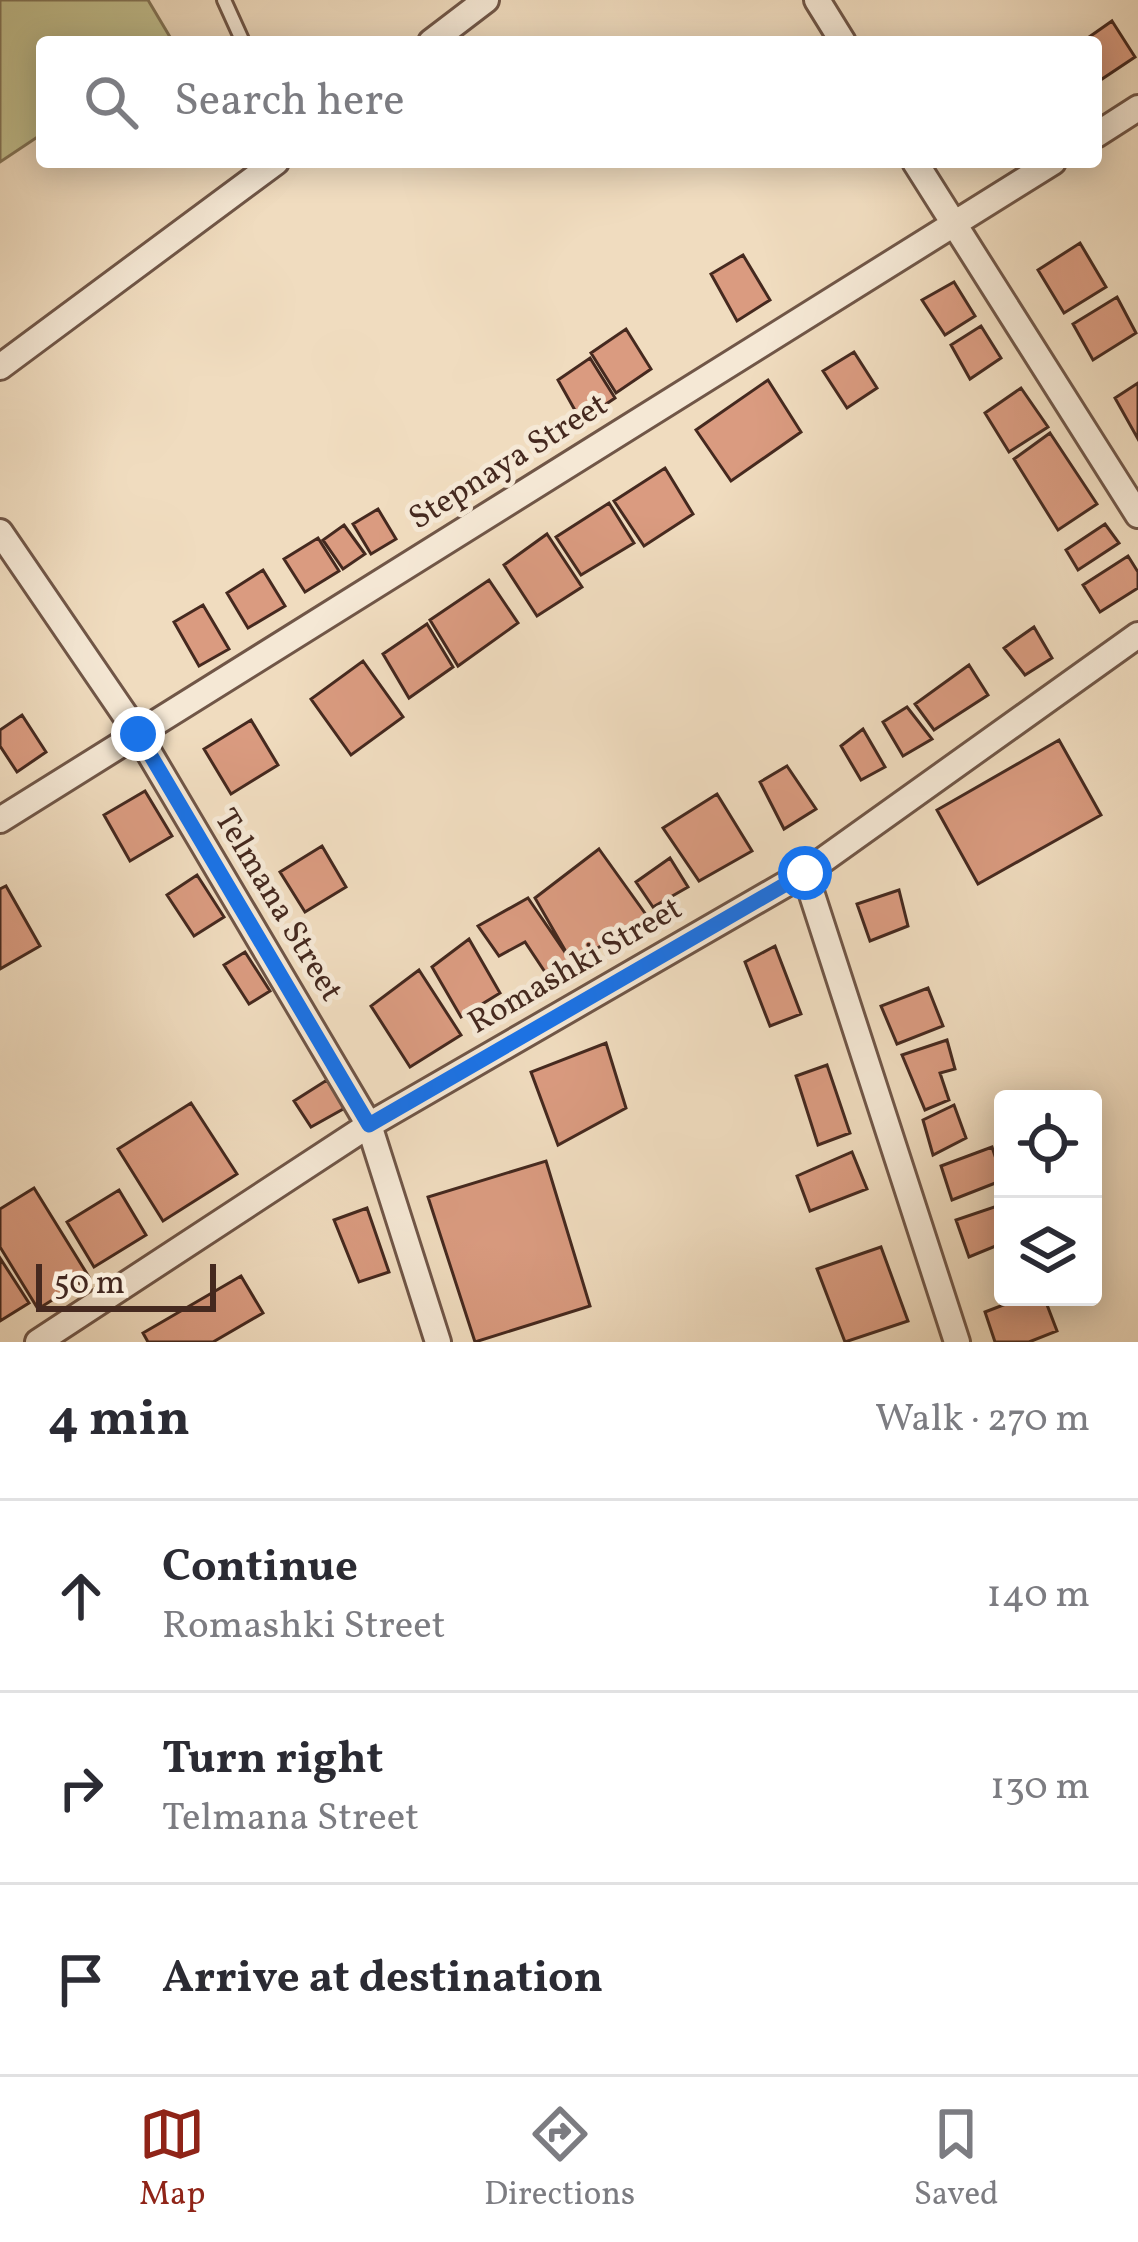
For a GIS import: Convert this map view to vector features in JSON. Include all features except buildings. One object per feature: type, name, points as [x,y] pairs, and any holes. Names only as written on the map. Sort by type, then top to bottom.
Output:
[{"type":"street","points":[[439,36],[486,0]]},
{"type":"street","points":[[817,0],[839,36]]},
{"type":"street","points":[[1102,131],[1138,108]]},
{"type":"street","points":[[0,367],[268,168]]},
{"type":"street","points":[[919,168],[1138,515]]},
{"type":"street","name":"Stepnaya Street","points":[[0,820],[1043,168]]},
{"type":"street","name":"Telmana Street","points":[[0,532],[138,734],[369,1125],[438,1342]]},
{"type":"street","name":"Romashki Street","points":[[38,1342],[369,1125],[805,873],[1138,635]]},
{"type":"street","points":[[805,873],[957,1342]]},
{"type":"lane","points":[[224,0],[239,36]]},
{"type":"shaded area","points":[[0,0],[148,0],[169,36],[36,36],[36,138],[0,162]]},
{"type":"route","points":[[138,734],[369,1125],[805,873]]}]
